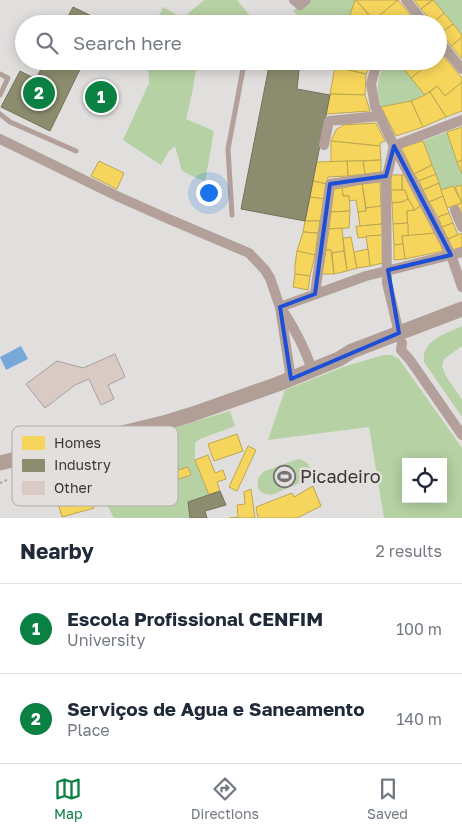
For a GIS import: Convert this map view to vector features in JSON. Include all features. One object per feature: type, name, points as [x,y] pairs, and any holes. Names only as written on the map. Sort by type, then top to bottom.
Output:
[{"type":"main road","points":[[151,426],[230,402],[339,359],[354,357],[401,338],[462,309]]},
{"type":"main road","points":[[401,338],[446,325],[462,316]]},
{"type":"street","points":[[294,0],[300,5],[306,0]]},
{"type":"street","points":[[406,0],[418,15]]},
{"type":"street","points":[[447,51],[462,69]]},
{"type":"street","points":[[375,70],[371,84],[379,116],[451,255],[462,287]]},
{"type":"street","points":[[324,145],[329,121],[379,116]]},
{"type":"street","points":[[394,146],[462,120]]},
{"type":"street","points":[[0,139],[119,197],[249,253],[270,278],[280,308],[291,379]]},
{"type":"street","points":[[394,146],[386,176],[387,283],[401,338],[408,346],[410,360],[462,435]]},
{"type":"street","points":[[315,294],[330,184],[386,176]]},
{"type":"street","points":[[455,210],[462,227]]},
{"type":"street","points":[[280,308],[315,294],[388,270],[462,252]]},
{"type":"street","points":[[280,308],[294,330],[312,370]]},
{"type":"lane","points":[[232,215],[228,149],[243,70]]},
{"type":"lane","points":[[0,74],[8,78],[0,95]]},
{"type":"lane","points":[[0,114],[10,122],[76,151]]},
{"type":"path","points":[[0,483],[9,479]]},
{"type":"highlighted area","points":[[394,146],[451,255],[388,270],[399,333],[291,379],[280,307],[315,294],[330,184],[386,176]]},
{"type":"green space","points":[[204,0],[237,0],[250,15],[186,15]]},
{"type":"green space","points":[[306,0],[355,0],[350,15],[297,15],[293,11]]},
{"type":"green space","points":[[433,0],[462,0],[462,35],[447,15]]},
{"type":"green space","points":[[163,7],[178,15],[160,15]]},
{"type":"green space","points":[[148,70],[196,70],[186,119],[214,131],[205,182],[182,171],[175,146],[169,151],[161,165],[123,140],[149,83]]},
{"type":"green space","points":[[382,70],[405,70],[425,95],[411,101],[381,107],[378,94]]},
{"type":"green space","points":[[447,132],[462,174],[462,185],[441,190],[423,141]]},
{"type":"green space","points":[[462,326],[462,346],[444,359],[442,366],[446,376],[462,400],[462,417],[424,362],[424,354],[430,343]]},
{"type":"green space","points":[[384,355],[391,355],[399,359],[462,448],[462,518],[384,518],[369,427],[268,440],[285,390],[346,366]]},
{"type":"green space","points":[[230,411],[235,426],[200,439],[195,443],[195,460],[209,495],[188,502],[190,518],[114,518],[108,506],[178,506],[178,427]]},
{"type":"green space","name":"Picadeiro","points":[[298,459],[310,467],[307,480],[274,494],[268,495],[260,491],[257,483],[258,479],[265,471]]},
{"type":"water","points":[[21,346],[28,359],[6,370],[0,357]]},
{"type":"building: Homes","points":[[356,0],[368,15],[350,15]]},
{"type":"building: Homes","points":[[356,0],[398,0],[380,15],[370,15]]},
{"type":"building: Homes","points":[[398,0],[411,15],[380,15]]},
{"type":"building: Homes","points":[[414,0],[432,0],[421,9]]},
{"type":"building: Homes","points":[[433,0],[444,13],[442,15],[426,15],[421,9]]},
{"type":"building: Homes","points":[[447,17],[453,24],[447,28]]},
{"type":"building: Homes","points":[[453,24],[462,35],[451,46],[447,41],[447,28]]},
{"type":"building: Homes","points":[[462,37],[462,59],[451,46]]},
{"type":"building: Homes","points":[[447,60],[462,78],[462,82],[445,96],[437,86],[425,95],[411,78],[421,70],[447,70]]},
{"type":"building: Homes","points":[[334,70],[348,70],[366,74],[365,95],[330,94]]},
{"type":"building: Homes","points":[[348,70],[368,70],[366,74]]},
{"type":"building: Homes","points":[[405,70],[421,70],[411,78]]},
{"type":"building: Homes","points":[[462,82],[462,111],[446,117],[430,92],[437,86],[445,96]]},
{"type":"building: Homes","points":[[430,92],[446,117],[423,127],[411,101]]},
{"type":"building: Homes","points":[[330,94],[365,95],[370,111],[326,114]]},
{"type":"building: Homes","points":[[411,101],[423,127],[396,136],[381,107]]},
{"type":"building: Homes","points":[[376,123],[385,141],[380,143],[380,146],[331,141],[336,130],[343,125]]},
{"type":"building: Homes","points":[[462,127],[462,160],[457,162],[447,132]]},
{"type":"building: Homes","points":[[331,141],[380,146],[381,160],[331,162]]},
{"type":"building: Homes","points":[[423,141],[432,165],[414,174],[401,147]]},
{"type":"building: Homes","points":[[381,160],[381,172],[365,174],[363,161]]},
{"type":"building: Homes","points":[[462,160],[462,174],[457,162]]},
{"type":"building: Homes","points":[[99,161],[124,173],[117,189],[91,176]]},
{"type":"building: Homes","points":[[347,161],[363,161],[365,174],[348,176]]},
{"type":"building: Homes","points":[[347,161],[348,176],[328,177],[327,184],[313,181],[316,162]]},
{"type":"building: Homes","points":[[432,165],[436,174],[419,181],[414,174]]},
{"type":"building: Homes","points":[[406,174],[421,205],[415,210],[405,190],[402,190],[402,175]]},
{"type":"building: Homes","points":[[436,174],[439,183],[423,190],[419,181]]},
{"type":"building: Homes","points":[[391,175],[402,175],[402,190],[391,190]]},
{"type":"building: Homes","points":[[313,181],[327,184],[325,199],[310,197]]},
{"type":"building: Homes","points":[[380,182],[381,206],[366,208],[362,184]]},
{"type":"building: Homes","points":[[439,183],[443,196],[429,202],[423,190]]},
{"type":"building: Homes","points":[[362,184],[366,211],[358,212],[356,200],[349,201],[349,196],[343,196],[342,188]]},
{"type":"building: Homes","points":[[462,185],[462,203],[455,187]]},
{"type":"building: Homes","points":[[453,186],[462,203],[447,208],[441,190]]},
{"type":"building: Homes","points":[[342,188],[343,196],[349,196],[350,211],[331,212],[334,189]]},
{"type":"building: Homes","points":[[391,190],[405,190],[408,199],[392,203]]},
{"type":"building: Homes","points":[[443,196],[449,213],[438,217],[429,202]]},
{"type":"building: Homes","points":[[310,197],[325,199],[320,221],[305,221]]},
{"type":"building: Homes","points":[[408,199],[415,210],[407,211],[408,223],[393,224],[392,203]]},
{"type":"building: Homes","points":[[462,202],[462,218],[457,205]]},
{"type":"building: Homes","points":[[421,205],[436,233],[408,236],[407,211],[415,210]]},
{"type":"building: Homes","points":[[381,206],[382,224],[360,226],[358,212],[366,211],[366,208]]},
{"type":"building: Homes","points":[[350,211],[349,228],[329,229],[331,212]]},
{"type":"building: Homes","points":[[449,213],[453,223],[442,227],[438,217]]},
{"type":"building: Homes","points":[[305,221],[320,221],[318,233],[303,232]]},
{"type":"building: Homes","points":[[408,223],[408,236],[402,236],[403,244],[394,245],[393,224]]},
{"type":"building: Homes","points":[[453,223],[458,235],[448,239],[442,227]]},
{"type":"building: Homes","points":[[382,224],[383,235],[358,238],[356,226]]},
{"type":"building: Homes","points":[[342,228],[344,251],[332,253],[331,250],[326,250],[329,229]]},
{"type":"building: Homes","points":[[303,232],[318,233],[315,255],[297,251]]},
{"type":"building: Homes","points":[[436,233],[443,251],[405,259],[402,236]]},
{"type":"building: Homes","points":[[462,233],[462,247],[453,250],[448,239]]},
{"type":"building: Homes","points":[[383,235],[383,263],[370,266],[366,236]]},
{"type":"building: Homes","points":[[351,237],[357,268],[347,271],[343,238]]},
{"type":"building: Homes","points":[[403,244],[405,259],[394,260],[394,245]]},
{"type":"building: Homes","points":[[368,249],[370,266],[357,268],[354,252]]},
{"type":"building: Homes","points":[[326,250],[331,250],[334,274],[322,274]]},
{"type":"building: Homes","points":[[297,251],[315,255],[310,276],[295,274]]},
{"type":"building: Homes","points":[[344,251],[347,271],[334,274],[332,253]]},
{"type":"building: Homes","points":[[295,274],[310,276],[308,290],[293,287]]},
{"type":"building: Homes","points":[[237,434],[243,451],[214,461],[208,444]]},
{"type":"building: Homes","points":[[248,446],[256,450],[237,491],[229,487]]},
{"type":"building: Homes","points":[[208,455],[215,473],[223,470],[226,479],[217,482],[220,491],[209,495],[195,460]]},
{"type":"building: Homes","points":[[178,467],[179,470],[188,467],[191,475],[178,479]]},
{"type":"building: Homes","points":[[313,486],[321,506],[297,518],[258,518],[256,507],[292,493],[294,497]]},
{"type":"building: Homes","points":[[251,489],[255,518],[229,518],[238,517],[237,505],[245,504],[244,492]]},
{"type":"building: Homes","points":[[59,506],[93,506],[94,508],[62,517]]},
{"type":"building: Industry","points":[[73,7],[90,15],[69,15]]},
{"type":"building: Industry","points":[[40,70],[80,70],[50,131],[1,107],[20,71],[36,79]]},
{"type":"building: Industry","points":[[268,70],[299,70],[297,89],[330,95],[305,221],[241,209]]},
{"type":"building: Industry","points":[[220,491],[226,505],[205,511],[207,518],[190,518],[188,502]]},
{"type":"building: Other","points":[[115,354],[125,377],[108,385],[114,399],[101,405],[89,379],[75,385],[45,408],[26,384],[57,361],[83,368]]},
{"type":"place","name":"Serviços de Agua e Saneamento","points":[[39,93]]},
{"type":"place","name":"Escola Profissional CENFIM","points":[[101,97]]},
{"type":"place","name":"Picadeiro","points":[[284,477]]}]
